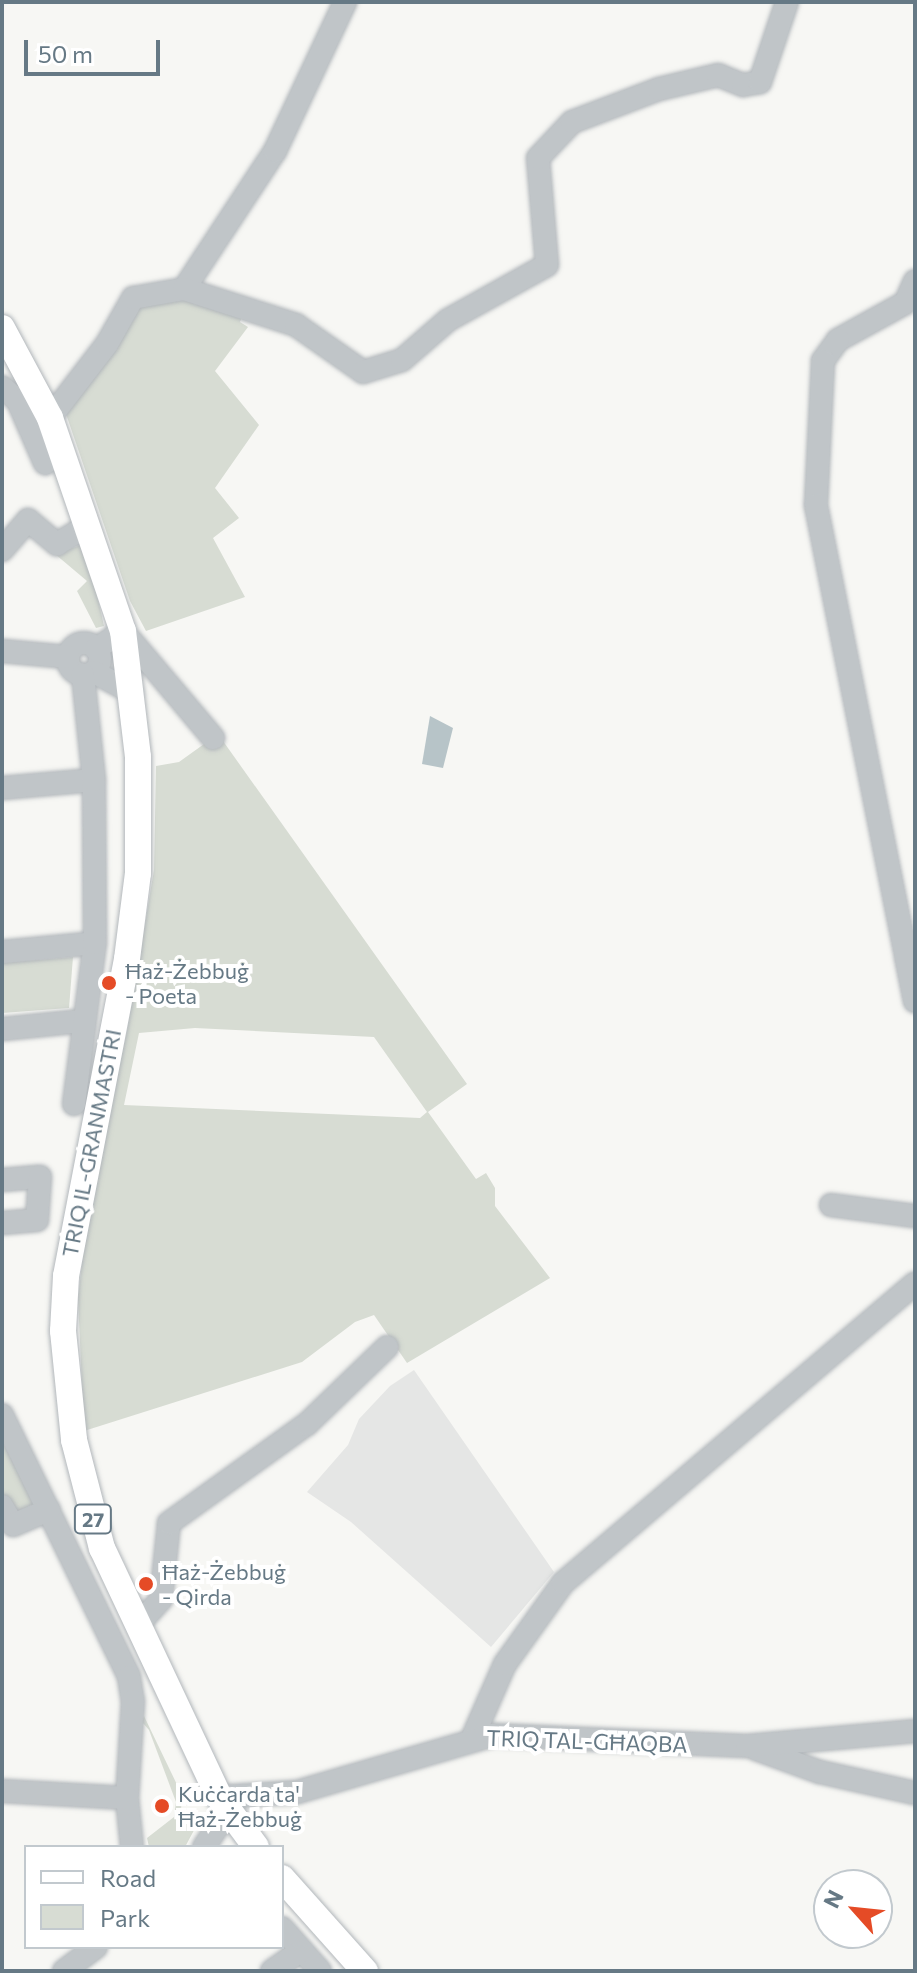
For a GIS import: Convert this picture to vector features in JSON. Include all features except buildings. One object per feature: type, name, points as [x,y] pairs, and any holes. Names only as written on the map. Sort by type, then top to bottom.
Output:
[{"type":"main road","name":"TRIQ IL-GRANMASTRI","points":[[2,328],[50,418],[89,525],[123,631],[133,693],[139,819],[134,911],[86,1156],[63,1331],[74,1440],[102,1548],[223,1804],[247,1844]]},
{"type":"main road","points":[[284,1880],[365,1971]]},
{"type":"street","points":[[184,289],[275,151],[345,2]]},
{"type":"street","points":[[50,418],[107,344],[133,298],[184,289],[296,325],[363,372],[402,360],[448,320],[547,265],[538,158],[572,122],[659,89],[718,75],[743,85],[760,82],[787,2]]},
{"type":"street","points":[[915,281],[905,303],[838,340],[823,361],[816,505],[915,1001]]},
{"type":"street","points":[[2,387],[18,401],[45,463]]},
{"type":"street","points":[[2,550],[28,520],[57,544],[89,525]]},
{"type":"street","points":[[91,665],[123,631],[213,738]]},
{"type":"street","points":[[7,646],[68,657],[82,643],[91,665],[95,943],[82,1021],[74,1104]]},
{"type":"street","points":[[91,665],[133,693]]},
{"type":"street","points":[[2,788],[94,780]]},
{"type":"street","points":[[2,952],[95,943]]},
{"type":"street","points":[[2,1029],[82,1021]]},
{"type":"street","points":[[2,1180],[40,1177],[37,1220],[2,1223]]},
{"type":"street","points":[[831,1205],[915,1216]]},
{"type":"street","points":[[483,1737],[505,1664],[563,1583],[915,1283]]},
{"type":"street","points":[[137,1626],[161,1599],[169,1523],[307,1424],[387,1347]]},
{"type":"street","points":[[2,1415],[129,1677],[133,1701],[127,1798],[132,1845]]},
{"type":"street","points":[[2,1506],[13,1525],[49,1510]]},
{"type":"street","name":"TRIQ TAL-GĦAQBA","points":[[223,1804],[297,1792],[483,1737],[747,1746],[915,1731]]},
{"type":"street","points":[[747,1746],[820,1772],[915,1793]]},
{"type":"street","points":[[2,1791],[127,1798]]},
{"type":"street","points":[[205,1845],[223,1804]]},
{"type":"street","points":[[284,1931],[299,1952],[320,1971]]},
{"type":"street","points":[[70,1970],[94,1949]]},
{"type":"street","points":[[272,1971],[299,1952]]},
{"type":"shaded area","points":[[430,716],[453,728],[443,768],[422,764]]},
{"type":"shaded area","points":[[414,1370],[554,1572],[491,1647],[351,1522],[307,1492],[348,1445],[359,1419],[390,1386]]},
{"type":"green space","points":[[185,297],[244,312],[240,322],[248,327],[215,371],[259,425],[215,488],[239,518],[213,538],[245,597],[146,631],[130,601],[66,414],[143,302]]},
{"type":"green space","points":[[81,545],[87,550],[104,626],[96,628],[77,591],[87,581],[55,554]]},
{"type":"green space","points":[[218,734],[467,1084],[428,1112],[476,1179],[486,1173],[495,1188],[495,1206],[550,1278],[407,1363],[374,1315],[355,1322],[302,1362],[84,1431],[78,1298],[89,1202],[127,1031],[154,870],[156,766],[179,762]],"holes":[[[195,1028],[374,1037],[427,1112],[420,1118],[124,1105],[139,1033]]]},
{"type":"green space","points":[[73,957],[69,1008],[2,1013],[2,963]]},
{"type":"green space","points":[[2,1441],[35,1503],[12,1515],[2,1496]]},
{"type":"green space","points":[[144,1716],[182,1795],[181,1810],[199,1821],[186,1845],[149,1845],[147,1838],[174,1817],[176,1802],[149,1730],[142,1722]]},
{"type":"place","name":"Ħaż-Żebbuġ - Poeta","points":[[109,983]]},
{"type":"place","name":"Ħaż-Żebbuġ - Qirda","points":[[146,1584]]},
{"type":"place","name":"Kuċċarda ta' Ħaż-Żebbuġ","points":[[162,1806]]}]
